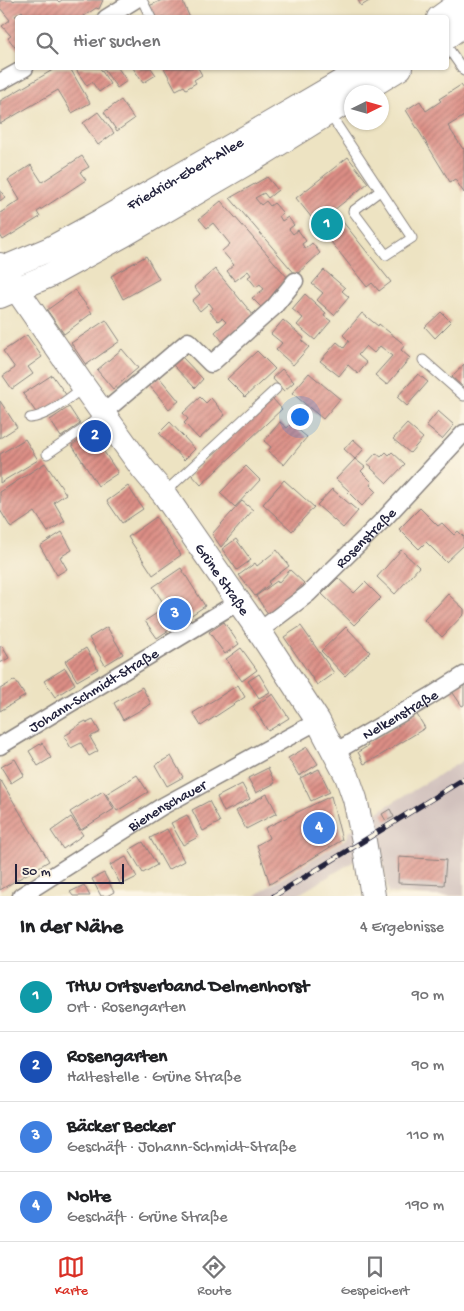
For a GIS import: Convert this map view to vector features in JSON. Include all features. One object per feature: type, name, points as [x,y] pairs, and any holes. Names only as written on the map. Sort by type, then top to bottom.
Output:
[{"type":"main road","points":[[445,15],[461,7]]},
{"type":"main road","points":[[449,31],[461,7]]},
{"type":"main road","name":"Friedrich-Ebert-Allee","points":[[1,268],[37,256],[88,228],[362,70]]},
{"type":"main road","points":[[372,85],[397,70]]},
{"type":"main road","name":"Friedrich-Ebert-Allee","points":[[8,292],[50,275],[133,229],[344,103]]},
{"type":"main road","name":"Grüne Straße","points":[[1,268],[8,292],[84,387],[143,469],[164,494],[259,630],[318,720],[347,776],[355,799],[373,896]]},
{"type":"street","points":[[113,9],[134,0]]},
{"type":"street","points":[[0,82],[21,70]]},
{"type":"street","points":[[103,413],[188,341],[211,364],[274,308],[295,281]]},
{"type":"street","name":"Rosenstraße","points":[[259,630],[308,594],[385,518],[464,433]]},
{"type":"street","name":"Johann-Schmidt-Straße","points":[[0,746],[238,602]]},
{"type":"street","name":"Nelkenstraße","points":[[335,752],[464,675]]},
{"type":"street","name":"Bienenschauer","points":[[21,896],[161,807],[318,720]]},
{"type":"lane","points":[[142,0],[150,15]]},
{"type":"lane","points":[[449,49],[464,70]]},
{"type":"lane","points":[[329,113],[412,238],[386,255],[353,211],[380,191]]},
{"type":"lane","points":[[423,360],[464,396]]},
{"type":"lane","points":[[30,418],[36,418],[47,413],[84,387]]},
{"type":"lane","points":[[164,494],[276,389]]},
{"type":"lane","points":[[46,454],[88,426],[103,413]]},
{"type":"shaded area","points":[[464,760],[464,896],[388,893],[380,843],[296,896],[255,896],[347,838],[350,831],[387,806]]},
{"type":"building","points":[[0,0],[57,0],[59,2],[62,0],[103,0],[99,9],[96,8],[86,15],[25,15],[22,11],[15,15],[15,47],[8,38],[11,36],[2,26],[10,20],[0,8]]},
{"type":"building","points":[[162,0],[182,0],[189,15],[153,15],[149,6]]},
{"type":"building","points":[[358,0],[371,0],[361,6]]},
{"type":"building","points":[[53,70],[71,70],[90,103],[72,113],[58,90],[0,124],[0,101]]},
{"type":"building","points":[[76,70],[101,70],[110,84],[99,92],[92,82],[87,86]]},
{"type":"building","points":[[104,70],[119,70],[127,81],[117,88]]},
{"type":"building","points":[[134,70],[152,70],[156,75],[143,83]]},
{"type":"building","points":[[165,70],[199,70],[202,75],[194,80],[196,83],[186,89],[184,86],[176,90]]},
{"type":"building","points":[[461,85],[464,89],[464,116],[448,126],[464,148],[464,193],[455,179],[450,182],[406,110],[420,101],[426,111],[441,101],[439,99]]},
{"type":"building","points":[[121,100],[134,119],[117,131],[104,112]]},
{"type":"building","points":[[98,112],[114,133],[98,145],[83,123]]},
{"type":"building","points":[[82,156],[89,167],[80,172],[86,180],[37,212],[40,217],[3,240],[0,235],[0,213],[20,200],[8,180],[31,165],[42,182]]},
{"type":"building","points":[[348,157],[368,183],[329,214],[338,225],[343,222],[391,282],[379,291],[372,283],[367,287],[296,198]]},
{"type":"building","points":[[267,177],[278,190],[268,198],[264,193],[255,198],[261,205],[266,201],[270,206],[274,203],[283,213],[279,216],[282,221],[288,217],[294,225],[289,229],[293,234],[298,230],[306,241],[302,244],[305,249],[312,243],[320,253],[296,275],[230,198]]},
{"type":"building","points":[[0,190],[5,197],[0,201]]},
{"type":"building","points":[[221,201],[288,278],[280,285],[284,290],[263,309],[252,298],[264,289],[260,284],[256,287],[248,277],[251,275],[248,271],[235,281],[227,271],[234,265],[222,251],[230,244],[213,223],[207,228],[199,219]]},
{"type":"building","points":[[146,256],[159,279],[123,299],[111,276]]},
{"type":"building","points":[[215,269],[254,316],[223,342],[215,332],[226,322],[222,318],[218,321],[209,311],[213,308],[209,303],[200,311],[192,301],[200,294],[194,287]]},
{"type":"building","points":[[324,270],[345,288],[342,291],[349,297],[334,315],[317,300],[323,293],[312,284]]},
{"type":"building","points":[[75,290],[92,313],[64,334],[47,310]]},
{"type":"building","points":[[305,294],[326,313],[324,316],[331,321],[315,340],[297,325],[303,318],[292,309]]},
{"type":"building","points":[[441,312],[451,322],[435,338],[425,327]]},
{"type":"building","points":[[362,313],[405,345],[401,350],[410,358],[387,385],[375,375],[392,356],[380,346],[374,353],[366,346],[358,355],[367,363],[358,374],[348,365],[339,376],[320,361],[337,342],[344,348],[349,341],[343,335]]},
{"type":"building","points":[[106,320],[120,341],[86,365],[71,343]]},
{"type":"building","points":[[283,320],[304,338],[302,341],[309,347],[293,365],[276,350],[282,343],[271,334]]},
{"type":"building","points":[[27,335],[42,357],[28,367],[33,374],[12,389],[3,376],[15,368],[3,351]]},
{"type":"building","points":[[122,349],[138,368],[113,389],[97,370]]},
{"type":"building","points":[[257,351],[275,369],[245,397],[227,379]]},
{"type":"building","points":[[181,356],[203,379],[195,388],[172,364]]},
{"type":"building","points":[[464,364],[464,388],[452,377]]},
{"type":"building","points":[[282,369],[294,382],[284,391],[272,378]]},
{"type":"building","points":[[309,373],[340,399],[323,419],[292,393]]},
{"type":"building","points":[[418,374],[428,382],[407,406],[397,397]]},
{"type":"building","points":[[52,375],[67,396],[38,415],[23,394]]},
{"type":"building","points":[[159,377],[179,401],[169,409],[149,385]]},
{"type":"building","points":[[200,397],[206,403],[211,398],[225,415],[199,439],[184,423],[188,419],[183,413]]},
{"type":"building","points":[[272,398],[282,409],[201,485],[191,474]]},
{"type":"building","points":[[0,401],[17,427],[0,438]]},
{"type":"building","points":[[69,407],[80,424],[61,437],[50,420]]},
{"type":"building","points":[[438,411],[454,425],[442,439],[426,426]]},
{"type":"building","points":[[170,422],[195,449],[184,460],[159,433]]},
{"type":"building","points":[[280,422],[287,428],[291,424],[307,437],[284,465],[268,451],[271,447],[264,441]]},
{"type":"building","points":[[407,424],[423,438],[410,453],[393,439]]},
{"type":"building","points":[[91,432],[118,473],[98,486],[72,445]]},
{"type":"building","points":[[25,439],[38,460],[0,483],[0,454]]},
{"type":"building","points":[[353,439],[364,449],[355,459],[344,449]]},
{"type":"building","points":[[386,452],[389,455],[392,452],[405,464],[387,483],[367,463],[376,453],[381,457]]},
{"type":"building","points":[[355,459],[365,467],[361,471],[372,482],[370,485],[376,491],[362,506],[336,479]]},
{"type":"building","points":[[45,463],[66,494],[54,502],[65,521],[48,532],[35,512],[11,528],[0,510],[0,492]]},
{"type":"building","points":[[246,466],[260,480],[235,507],[220,493]]},
{"type":"building","points":[[284,480],[314,507],[292,531],[263,504]]},
{"type":"building","points":[[128,486],[143,509],[122,523],[107,501]]},
{"type":"building","points":[[332,489],[358,511],[343,528],[317,505]]},
{"type":"building","points":[[242,501],[253,510],[221,547],[212,534]]},
{"type":"building","points":[[420,508],[438,526],[442,523],[454,535],[458,531],[464,537],[464,545],[446,562],[426,542],[419,549],[399,529]]},
{"type":"building","points":[[156,517],[181,555],[153,575],[128,537]]},
{"type":"building","points":[[62,532],[72,550],[60,557],[67,569],[57,575],[40,546]]},
{"type":"building","points":[[236,539],[251,560],[237,570],[222,549]]},
{"type":"building","points":[[277,550],[289,566],[268,582],[270,584],[255,596],[239,575],[255,563],[257,566]]},
{"type":"building","points":[[401,550],[419,567],[395,594],[377,577]]},
{"type":"building","points":[[181,568],[205,606],[157,638],[145,621],[166,607],[153,587]]},
{"type":"building","points":[[290,570],[304,583],[290,598],[268,614],[256,596],[277,581],[278,583]]},
{"type":"building","points":[[338,578],[354,593],[365,582],[381,598],[354,625],[322,594]]},
{"type":"building","points":[[448,594],[464,609],[464,614],[442,637],[424,620]]},
{"type":"building","points":[[224,622],[239,644],[225,654],[209,632]]},
{"type":"building","points":[[301,626],[334,673],[317,685],[284,637]]},
{"type":"building","points":[[107,627],[123,654],[105,665],[89,638]]},
{"type":"building","points":[[346,627],[370,652],[345,676],[321,651]]},
{"type":"building","points":[[2,646],[9,658],[0,663],[0,647]]},
{"type":"building","points":[[86,648],[98,669],[77,681],[65,661]]},
{"type":"building","points":[[241,648],[257,670],[242,681],[226,659]]},
{"type":"building","points":[[65,668],[75,684],[55,697],[44,681]]},
{"type":"building","points":[[259,674],[270,692],[259,698],[248,681]]},
{"type":"building","points":[[15,680],[25,696],[0,711],[0,689]]},
{"type":"building","points":[[464,682],[464,705],[462,706],[451,690]]},
{"type":"building","points":[[238,685],[245,697],[201,726],[193,713]]},
{"type":"building","points":[[142,687],[151,704],[123,720],[114,703]]},
{"type":"building","points":[[273,694],[289,718],[268,731],[253,707]]},
{"type":"building","points":[[416,713],[425,728],[364,764],[358,752],[368,746],[367,743]]},
{"type":"building","points":[[93,720],[100,732],[90,737],[98,751],[89,756],[81,743],[71,748],[64,736],[82,723]]},
{"type":"building","points":[[42,743],[51,758],[38,766],[29,751]]},
{"type":"building","points":[[307,747],[318,764],[299,776],[288,758]]},
{"type":"building","points":[[171,756],[183,777],[167,786],[155,765]]},
{"type":"building","points":[[15,759],[24,775],[11,783],[1,767]]},
{"type":"building","points":[[268,768],[275,783],[256,793],[248,778]]},
{"type":"building","points":[[319,769],[330,792],[311,801],[300,778]]},
{"type":"building","points":[[137,775],[148,792],[117,811],[106,794]]},
{"type":"building","points":[[0,779],[49,861],[0,890]]},
{"type":"building","points":[[242,784],[250,799],[224,812],[217,797]]},
{"type":"building","points":[[103,791],[114,809],[81,830],[70,812]]},
{"type":"building","points":[[267,794],[277,813],[246,829],[236,811]]},
{"type":"building","points":[[331,796],[342,840],[270,884],[257,845],[269,838],[265,828]]},
{"type":"building","points":[[209,801],[220,822],[203,831],[192,810]]},
{"type":"building","points":[[390,809],[394,817],[386,821],[382,814]]},
{"type":"building","points":[[187,815],[198,837],[183,845],[171,823]]},
{"type":"building","points":[[71,817],[83,835],[63,849],[51,831]]},
{"type":"building","points":[[167,829],[184,861],[168,870],[150,838]]},
{"type":"building","points":[[143,842],[157,865],[143,873],[129,850]]},
{"type":"building","points":[[126,857],[137,877],[121,885],[110,865]]},
{"type":"building","points":[[399,857],[446,860],[444,885],[398,883]]},
{"type":"building","points":[[104,873],[114,892],[107,896],[101,896],[92,879]]},
{"type":"building","points":[[84,885],[90,896],[73,896],[70,892]]},
{"type":"railway","points":[[274,896],[464,779]]},
{"type":"place","name":"THW Ortsverband Delmenhorst","points":[[327,224]]},
{"type":"place","name":"Rosengarten","points":[[95,436]]},
{"type":"place","name":"Bäcker Becker","points":[[175,614]]},
{"type":"place","name":"Nolte","points":[[319,828]]}]
